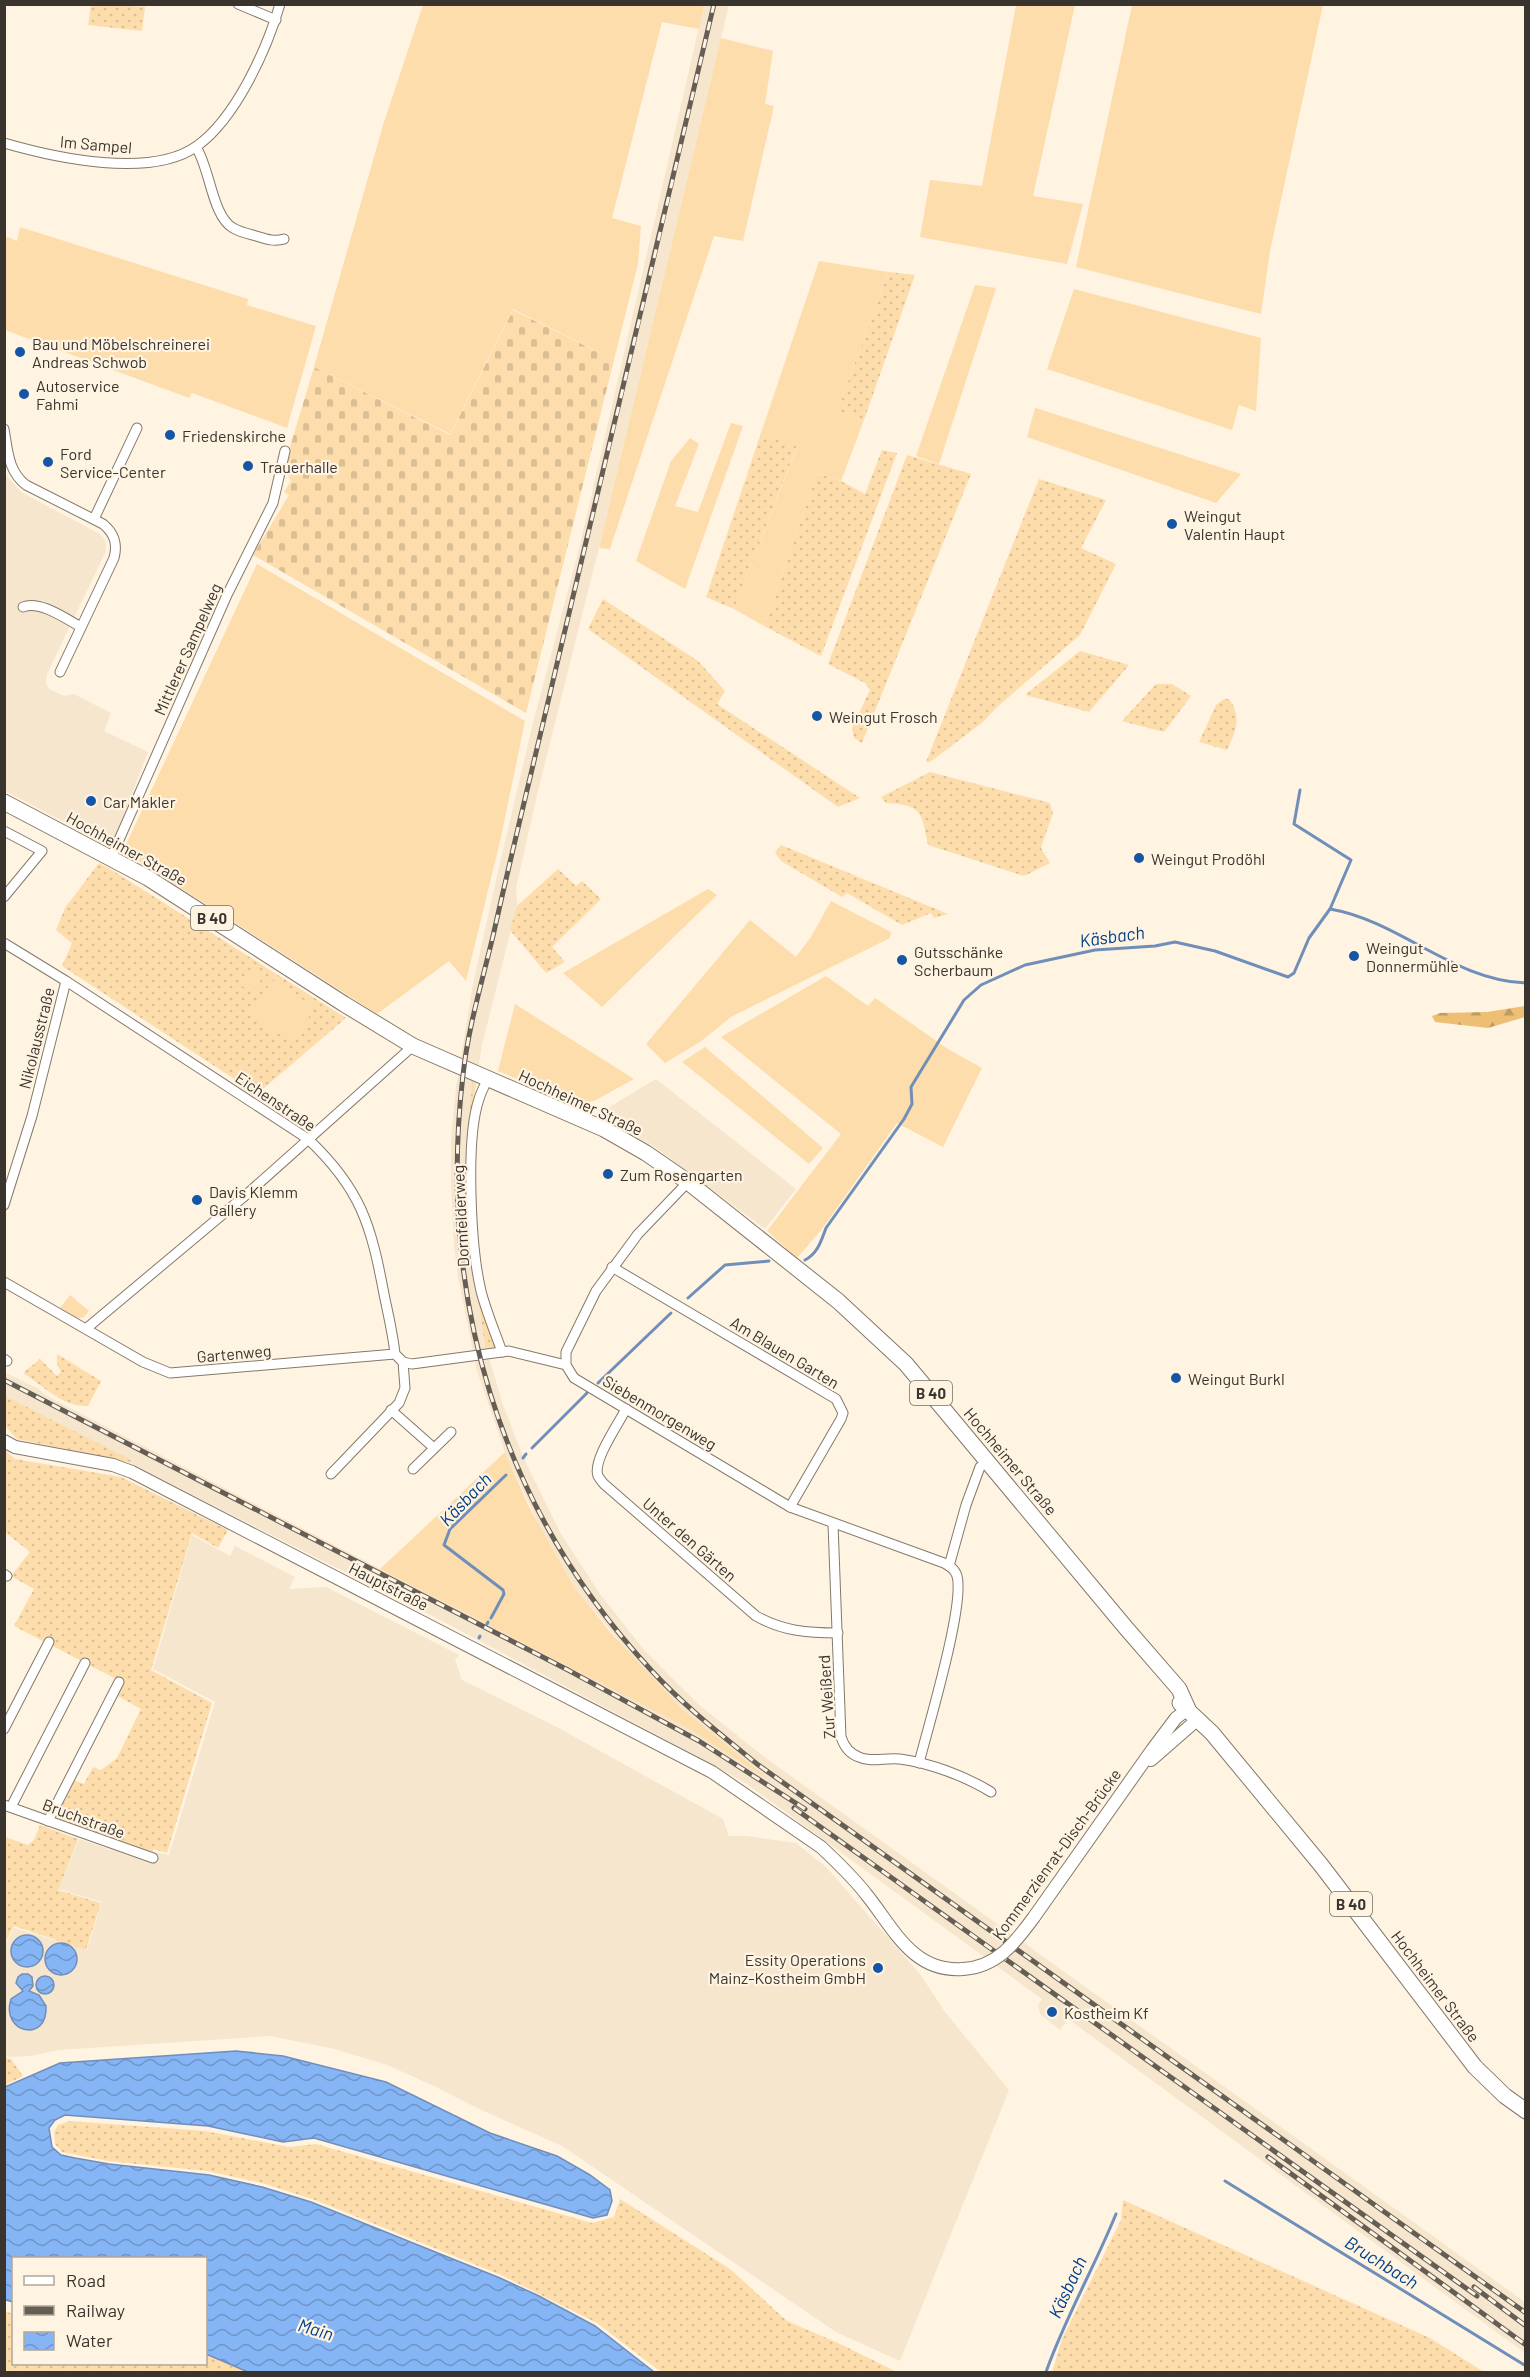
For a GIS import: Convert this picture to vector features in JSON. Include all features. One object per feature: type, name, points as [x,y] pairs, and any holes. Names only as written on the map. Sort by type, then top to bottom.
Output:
[{"type":"main road","name":"Hochheimer Straße","points":[[4,802],[148,878],[413,1046],[604,1129],[646,1153],[688,1182],[838,1301],[884,1341],[918,1378],[1179,1689],[1193,1714],[1321,1865],[1475,2067],[1505,2096],[1526,2111]]},
{"type":"street","points":[[238,4],[276,20]]},
{"type":"street","name":"Im Sampel","points":[[4,143],[64,158],[135,164],[159,160],[196,147],[226,116],[240,94],[276,20],[280,4]]},
{"type":"street","points":[[196,147],[226,222],[234,229],[271,240],[284,239]]},
{"type":"street","points":[[94,519],[137,428]]},
{"type":"street","points":[[4,429],[11,467],[19,479],[26,485],[103,524],[113,534],[116,550],[60,672]]},
{"type":"street","name":"Mittlerer Sampelweg","points":[[111,858],[227,595],[273,503],[285,451]]},
{"type":"street","points":[[23,607],[39,606],[81,627]]},
{"type":"street","points":[[4,831],[42,850],[4,897]]},
{"type":"street","name":"Eichenstraße","points":[[4,943],[308,1139],[335,1167],[347,1182],[366,1217],[378,1257],[395,1354]]},
{"type":"street","name":"Nikolausstraße","points":[[4,1205],[32,1116],[66,981]]},
{"type":"street","points":[[87,1328],[247,1194],[413,1046]]},
{"type":"street","name":"Dornfelderweg","points":[[488,1078],[478,1101],[473,1137],[471,1174],[474,1243],[481,1291],[502,1352]]},
{"type":"street","points":[[395,1354],[403,1362],[412,1364],[502,1352],[519,1353],[566,1365],[566,1352],[579,1322],[612,1267],[638,1234],[688,1182]]},
{"type":"street","name":"Am Blauen Garten","points":[[612,1267],[836,1399],[841,1405],[841,1419],[790,1507]]},
{"type":"street","name":"Gartenweg","points":[[4,1282],[143,1362],[170,1373],[395,1354]]},
{"type":"street","points":[[331,1474],[403,1395],[405,1388],[403,1362]]},
{"type":"street","name":"Siebenmorgenweg","points":[[566,1365],[574,1378],[790,1507],[949,1566]]},
{"type":"street","name":"Unter den Gärten","points":[[626,1409],[599,1458],[598,1476],[604,1484],[756,1616],[794,1631],[837,1633]]},
{"type":"street","points":[[391,1410],[434,1448]]},
{"type":"street","points":[[413,1469],[451,1432]]},
{"type":"street","name":"Hauptstraße","points":[[4,1441],[15,1447],[113,1465],[132,1472],[712,1772],[746,1794]]},
{"type":"street","points":[[919,1763],[957,1601],[958,1578],[949,1566],[966,1505],[980,1467]]},
{"type":"street","name":"Zur Weißerd","points":[[833,1524],[844,1744],[854,1755],[868,1760],[883,1758],[919,1763],[957,1775],[991,1792]]},
{"type":"street","points":[[4,1729],[49,1642]]},
{"type":"street","points":[[8,1806],[85,1663]]},
{"type":"street","points":[[48,1821],[119,1682]]},
{"type":"street","name":"Kommerzienrat-Disch-Brücke","points":[[746,1794],[837,1862],[865,1892],[912,1953],[933,1965],[963,1969],[981,1966],[1002,1955],[1011,1947],[1140,1767],[1157,1755],[1193,1714]]},
{"type":"street","name":"Bruchstraße","points":[[8,1806],[153,1858]]},
{"type":"shaded area","points":[[704,5],[729,5],[599,548],[538,791],[516,888],[517,906],[482,1045],[472,1109],[471,1234],[495,1348],[487,1351],[503,1405],[524,1459],[561,1534],[600,1594],[645,1651],[698,1704],[763,1756],[1525,2302],[1525,2353],[1068,2019],[1060,2030],[1040,2014],[1038,2005],[1042,1999],[747,1784],[440,1620],[5,1400],[4,1372],[689,1729],[765,1776],[681,1708],[634,1659],[573,1585],[541,1529],[505,1452],[477,1371],[458,1277],[451,1182],[451,1138],[456,1087],[473,984],[533,723],[580,545]]},
{"type":"shaded area","points":[[4,473],[21,492],[98,533],[106,543],[106,551],[47,674],[46,683],[49,689],[64,696],[74,694],[111,713],[104,731],[148,752],[114,841],[106,844],[97,836],[95,838],[5,791]]},
{"type":"shaded area","points":[[656,1079],[796,1189],[765,1229],[652,1145],[596,1115]]},
{"type":"shaded area","points":[[192,1535],[230,1556],[235,1546],[295,1577],[289,1589],[326,1587],[459,1655],[455,1660],[462,1680],[555,1726],[723,1819],[729,1836],[747,1836],[796,1843],[826,1867],[920,1974],[945,2012],[1009,2090],[900,2361],[836,2332],[562,2146],[387,2065],[335,2049],[270,2036],[59,2050],[31,2056],[5,2057],[4,1947],[14,1928],[87,1950],[102,1902],[58,1889],[79,1839],[151,1863],[154,1852],[169,1855],[215,1702],[153,1669]]},
{"type":"green space","points":[[91,5],[145,7],[142,31],[88,25]]},
{"type":"green space","points":[[423,5],[704,5],[699,29],[662,22],[612,218],[641,226],[638,264],[614,360],[513,309],[450,434],[314,367],[384,122]]},
{"type":"green space","points":[[1016,5],[1075,5],[1033,196],[1083,204],[1067,264],[920,237],[930,180],[982,186]]},
{"type":"green space","points":[[1132,5],[1323,5],[1270,251],[1261,314],[1076,267]]},
{"type":"green space","points":[[721,38],[773,51],[765,104],[774,106],[743,241],[714,236],[610,549],[599,548]]},
{"type":"green space","points":[[20,227],[248,299],[247,305],[316,326],[287,428],[192,393],[189,398],[5,330],[5,236],[17,241]]},
{"type":"green space","points":[[819,261],[888,272],[837,412],[864,420],[841,481],[817,473],[764,626],[734,609],[797,447],[761,433]]},
{"type":"green space","points":[[888,272],[915,275],[864,420],[837,412]]},
{"type":"green space","points":[[975,285],[996,288],[939,464],[916,456]]},
{"type":"green space","points":[[1074,289],[1261,338],[1256,411],[1239,405],[1232,430],[1047,369]]},
{"type":"green space","points":[[513,310],[614,360],[526,713],[253,555],[289,495],[284,492],[291,481],[284,467],[314,367],[450,435]]},
{"type":"green space","points":[[1035,408],[1241,474],[1216,503],[1027,437]]},
{"type":"green space","points":[[731,423],[743,426],[685,589],[636,561],[671,461],[690,438],[699,444],[675,506],[698,512]]},
{"type":"green space","points":[[761,433],[797,446],[734,609],[706,597]]},
{"type":"green space","points":[[882,450],[897,453],[821,656],[764,626],[817,473],[841,481],[865,494]]},
{"type":"green space","points":[[907,455],[971,474],[862,743],[854,738],[852,728],[870,690],[865,683],[828,664]]},
{"type":"green space","points":[[1039,479],[1106,500],[1081,548],[1116,564],[1080,635],[983,722],[930,762],[926,762]]},
{"type":"green space","points":[[257,564],[525,721],[501,837],[466,981],[449,961],[377,1014],[123,851]]},
{"type":"green space","points":[[603,599],[698,661],[725,691],[717,704],[860,798],[838,807],[588,629]]},
{"type":"green space","points":[[1080,651],[1129,665],[1089,712],[1025,695]]},
{"type":"green space","points":[[1156,684],[1172,684],[1191,696],[1164,732],[1122,721]]},
{"type":"green space","points":[[1224,699],[1229,699],[1236,718],[1235,730],[1227,750],[1199,742],[1216,705]]},
{"type":"green space","points":[[930,772],[1050,803],[1053,813],[1041,848],[1050,863],[1024,876],[928,845],[924,825],[918,812],[907,806],[886,803],[881,797]]},
{"type":"green space","points":[[781,845],[948,914],[934,918],[931,913],[902,925],[847,893],[842,897],[781,861],[775,853]]},
{"type":"green space","points":[[99,863],[346,1018],[257,1094],[62,966],[72,943],[56,930],[65,908]]},
{"type":"green space","points":[[558,869],[576,886],[582,881],[601,899],[552,947],[565,962],[546,973],[510,930],[517,906]]},
{"type":"green space","points":[[708,889],[717,895],[602,1007],[563,973]]},
{"type":"green space","points":[[831,901],[891,932],[890,938],[731,1017],[700,1042],[665,1063],[646,1044],[750,920],[796,957],[811,937]]},
{"type":"green space","points":[[255,969],[264,976],[252,993],[242,986]]},
{"type":"green space","points":[[826,976],[868,1006],[875,998],[948,1049],[982,1068],[943,1147],[897,1123],[822,1229],[797,1258],[767,1231],[841,1134],[721,1037]]},
{"type":"green space","points":[[272,980],[315,1007],[293,1043],[250,1016]]},
{"type":"green space","points":[[515,1004],[634,1079],[594,1101],[578,1104],[498,1071]]},
{"type":"green space","points":[[1525,1006],[1525,1017],[1488,1028],[1435,1022],[1432,1016],[1440,1013],[1487,1012]]},
{"type":"green space","points":[[705,1047],[823,1148],[809,1164],[682,1062]]},
{"type":"green space","points":[[472,1081],[476,1083],[472,1109],[471,1234],[497,1345],[486,1351],[468,1234],[466,1170]]},
{"type":"green space","points":[[70,1295],[89,1311],[84,1317],[76,1319],[60,1308]]},
{"type":"green space","points":[[57,1354],[101,1381],[88,1406],[79,1406],[62,1400],[23,1373],[40,1359],[57,1376],[61,1372],[57,1364]]},
{"type":"green space","points":[[4,1396],[133,1461],[127,1462],[17,1439],[5,1426]]},
{"type":"green space","points":[[4,1449],[15,1459],[121,1477],[228,1530],[218,1548],[192,1533],[151,1670],[212,1703],[167,1853],[154,1849],[151,1855],[55,1821],[74,1780],[84,1784],[93,1767],[101,1770],[117,1758],[141,1709],[116,1695],[122,1682],[14,1626],[34,1589],[11,1576],[30,1552],[5,1532]]},
{"type":"green space","points":[[505,1452],[528,1505],[573,1585],[610,1632],[681,1708],[771,1781],[689,1729],[380,1569]]},
{"type":"green space","points":[[40,1825],[78,1839],[58,1890],[101,1903],[86,1950],[14,1926],[5,1943],[5,1837],[28,1845],[34,1840]]},
{"type":"green space","points":[[5,2058],[11,2059],[23,2076],[5,2085]]},
{"type":"green space","points":[[70,2121],[205,2131],[289,2147],[316,2144],[592,2223],[614,2217],[620,2199],[730,2269],[787,2321],[897,2372],[661,2372],[597,2323],[501,2275],[315,2200],[262,2183],[207,2171],[108,2161],[62,2152],[55,2144],[54,2132],[58,2125]]},
{"type":"green space","points":[[1123,2200],[1430,2338],[1484,2372],[1052,2372],[1062,2339],[1121,2220]]},
{"type":"green space","points":[[4,2312],[12,2313],[12,2365],[207,2365],[207,2354],[248,2372],[5,2372]]},
{"type":"water","points":[[27,1935],[38,1940],[43,1951],[38,1962],[27,1967],[16,1962],[11,1951],[16,1940]]},
{"type":"water","points":[[61,1943],[72,1948],[77,1959],[72,1970],[61,1975],[50,1970],[45,1959],[50,1948]]},
{"type":"water","points":[[22,1974],[32,1977],[33,1986],[29,1991],[39,1995],[46,2006],[45,2018],[40,2026],[33,2029],[18,2026],[12,2020],[9,2011],[11,1999],[23,1991],[16,1983]]},
{"type":"water","points":[[45,1976],[51,1979],[54,1985],[51,1991],[45,1994],[39,1991],[36,1985],[39,1979]]},
{"type":"water","name":"Main","points":[[236,2051],[283,2056],[386,2082],[490,2133],[557,2156],[590,2175],[610,2190],[612,2201],[607,2215],[593,2218],[314,2138],[283,2142],[208,2126],[65,2115],[55,2120],[49,2128],[52,2147],[61,2155],[109,2164],[209,2175],[262,2187],[311,2202],[500,2278],[595,2326],[654,2372],[248,2372],[207,2354],[207,2257],[12,2257],[12,2302],[5,2300],[5,2087],[60,2063]]},
{"type":"waterway","points":[[1300,790],[1294,824],[1351,860],[1330,909]]},
{"type":"waterway","name":"Käsbach","points":[[805,1260],[816,1250],[826,1228],[904,1119],[912,1104],[911,1087],[964,1000],[981,985],[1025,965],[1095,950],[1155,946],[1175,942],[1215,951],[1288,977],[1294,973],[1309,938],[1330,909],[1380,925],[1475,972],[1500,980],[1526,983]]},
{"type":"waterway","name":"Käsbach","points":[[688,1298],[725,1265],[769,1261]]},
{"type":"waterway","name":"Käsbach","points":[[598,1383],[671,1313]]},
{"type":"waterway","name":"Käsbach","points":[[532,1448],[587,1393]]},
{"type":"waterway","name":"Käsbach","points":[[523,1458],[526,1454]]},
{"type":"waterway","name":"Käsbach","points":[[491,1618],[504,1594],[503,1590],[444,1545],[450,1529],[506,1475]]},
{"type":"waterway","name":"Bruchbach","points":[[1225,2181],[1526,2366]]},
{"type":"waterway","name":"Käsbach","points":[[1046,2372],[1116,2214]]},
{"type":"railway","points":[[714,4],[465,1057],[457,1157],[460,1238],[471,1317],[490,1393],[518,1468],[554,1539],[598,1606],[651,1670],[689,1707],[757,1764],[1526,2313]]},
{"type":"railway","points":[[4,1380],[568,1670],[699,1741],[805,1809]]},
{"type":"railway","points":[[794,1808],[1477,2296]]},
{"type":"railway","points":[[1268,2157],[1526,2345]]},
{"type":"railway","points":[[1474,2287],[1526,2326]]},
{"type":"place","name":"Bau und Möbelschreinerei Andreas Schwob","points":[[20,352]]},
{"type":"place","name":"Autoservice Fahmi","points":[[24,394]]},
{"type":"place","name":"Friedenskirche","points":[[170,435]]},
{"type":"place","name":"Ford Service-Center","points":[[48,462]]},
{"type":"place","name":"Trauerhalle","points":[[248,466]]},
{"type":"place","name":"Weingut Valentin Haupt","points":[[1172,524]]},
{"type":"place","name":"Weingut Frosch","points":[[817,716]]},
{"type":"place","name":"Car Makler","points":[[91,801]]},
{"type":"place","name":"Weingut Prodöhl","points":[[1139,858]]},
{"type":"place","name":"Weingut Donnermühle","points":[[1354,956]]},
{"type":"place","name":"Gutsschänke Scherbaum","points":[[902,960]]},
{"type":"place","name":"Zum Rosengarten","points":[[608,1174]]},
{"type":"place","name":"Davis Klemm Gallery","points":[[197,1200]]},
{"type":"place","name":"Weingut Burkl","points":[[1176,1378]]},
{"type":"place","name":"Essity Operations Mainz-Kostheim GmbH","points":[[878,1968]]},
{"type":"place","name":"Kostheim Kf","points":[[1052,2012]]}]
